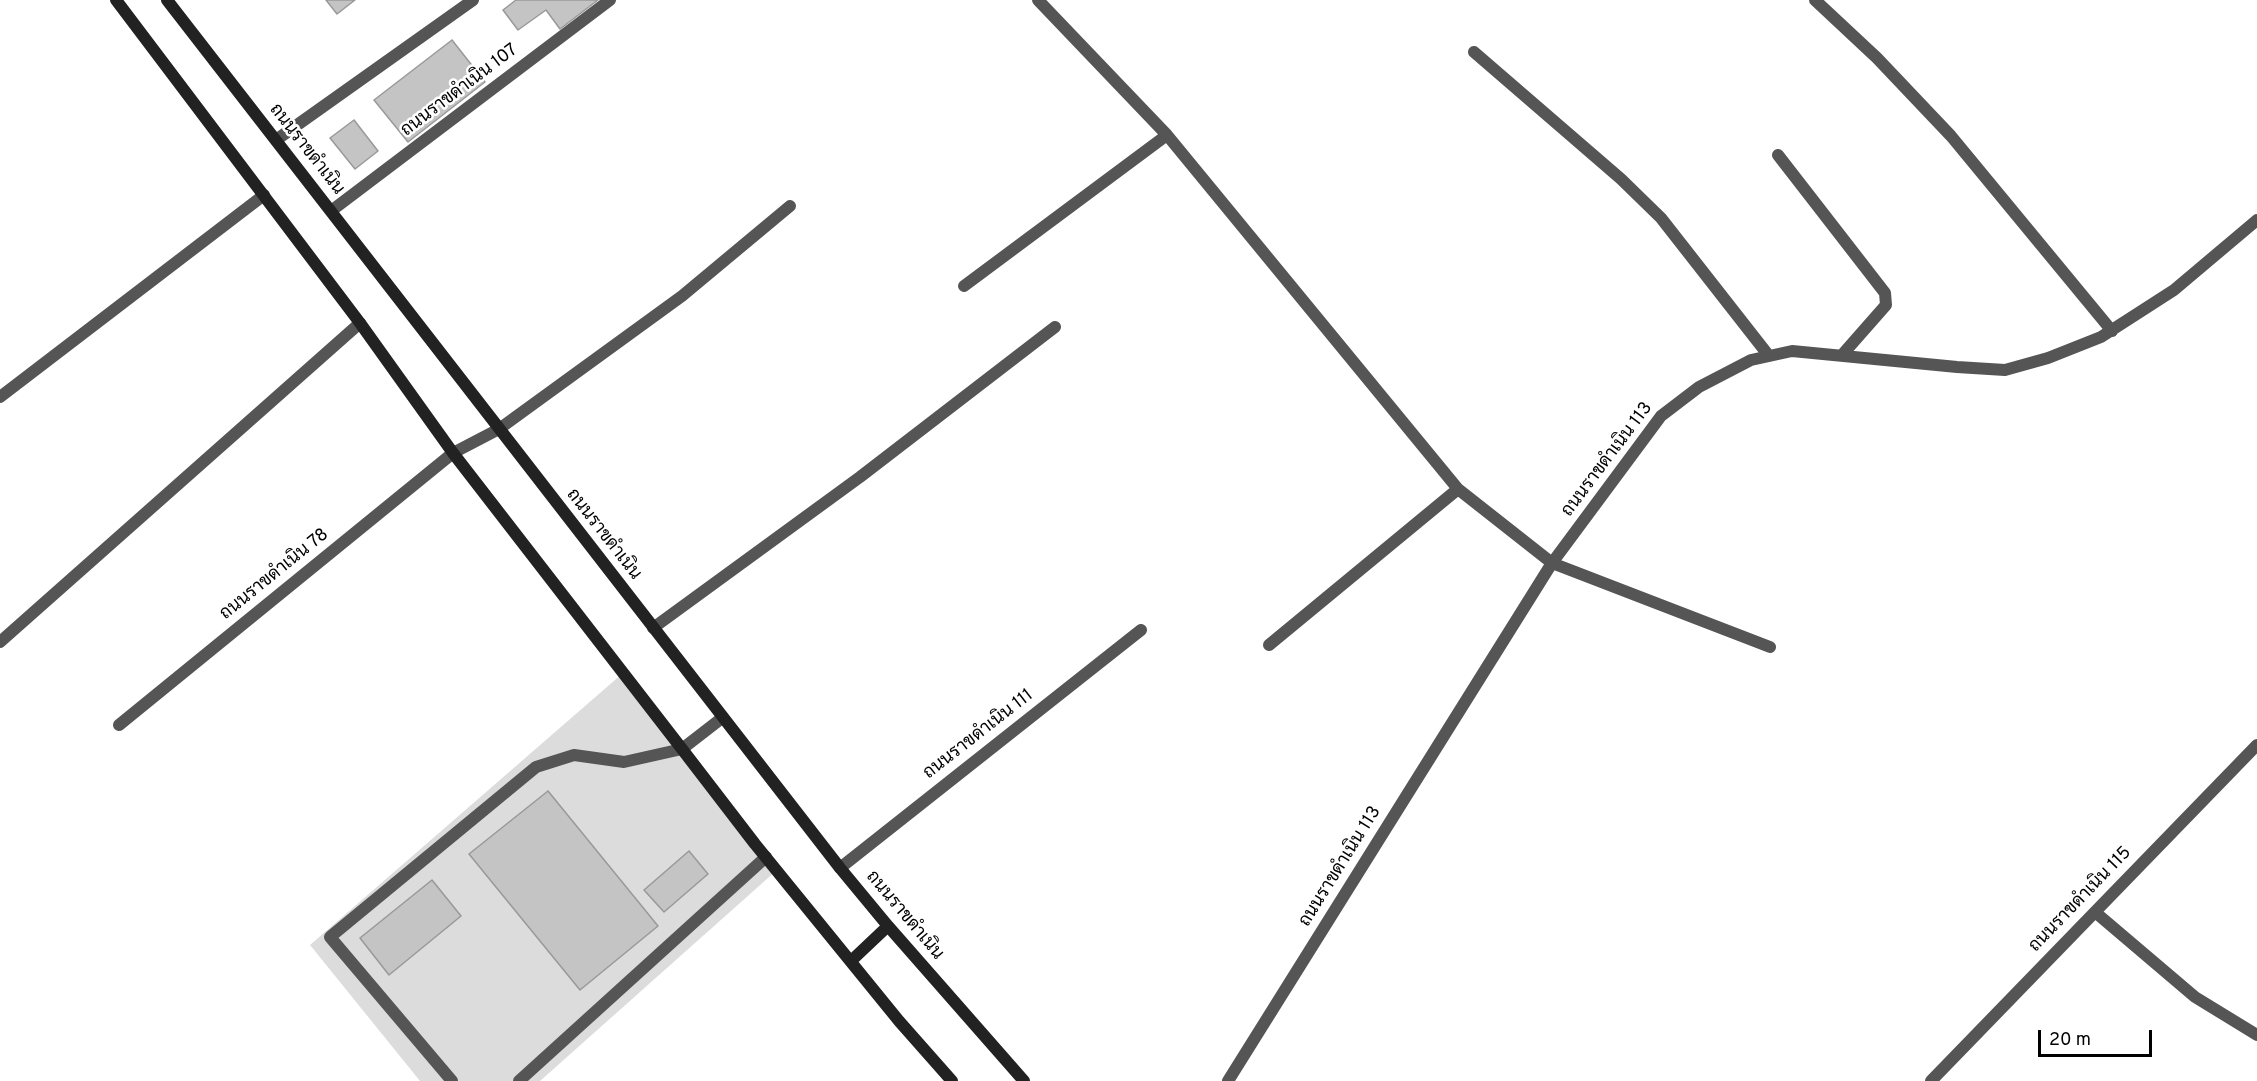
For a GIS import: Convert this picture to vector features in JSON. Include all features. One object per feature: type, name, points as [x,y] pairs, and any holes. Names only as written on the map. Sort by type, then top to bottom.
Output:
[{"type":"main road","points":[[116,0],[360,323],[453,453],[766,857],[899,1021],[952,1081]]},
{"type":"main road","name":"ถนนราขดำเนิน","points":[[167,0],[840,868],[1024,1081]]},
{"type":"main road","points":[[851,961],[888,926]]},
{"type":"street","points":[[276,140],[473,0]]},
{"type":"street","name":"ถนนราขดำเนิน 107","points":[[331,211],[610,0]]},
{"type":"street","points":[[1038,0],[1167,135],[1458,489],[1552,563],[1770,646]]},
{"type":"street","points":[[1815,0],[1876,58],[1951,136],[2112,330]]},
{"type":"street","points":[[1474,52],[1621,179],[1661,218],[1769,356]]},
{"type":"street","points":[[964,286],[1167,135]]},
{"type":"street","points":[[1778,155],[1885,292],[1886,305],[1842,355]]},
{"type":"street","points":[[0,397],[264,195]]},
{"type":"street","name":"ถนนราขดำเนิน 78","points":[[119,725],[453,453],[499,429],[682,296],[790,206]]},
{"type":"street","name":"ถนนราขดำเนิน 113","points":[[1228,1081],[1552,563],[1661,416],[1699,387],[1751,360],[1792,351],[1957,368],[2005,370],[2048,358],[2101,337],[2174,290],[2257,220]]},
{"type":"street","points":[[0,642],[360,323]]},
{"type":"street","points":[[653,628],[860,477],[1055,327]]},
{"type":"street","points":[[1269,645],[1458,489]]},
{"type":"street","name":"ถนนราขดำเนิน 111","points":[[840,868],[1141,630]]},
{"type":"street","points":[[452,1081],[330,937],[536,767],[574,754],[624,762],[682,749],[722,718]]},
{"type":"street","name":"ถนนราขดำเนิน 115","points":[[1931,1081],[2257,745]]},
{"type":"street","points":[[519,1081],[766,857]]},
{"type":"street","points":[[2095,912],[2195,997],[2257,1035]]},
{"type":"shaded area","points":[[623,673],[777,870],[540,1081],[420,1081],[310,945]]},
{"type":"building","points":[[326,0],[355,0],[337,14]]},
{"type":"building","points":[[516,0],[598,0],[560,29],[546,10],[518,30],[503,10]]},
{"type":"building","points":[[452,40],[485,82],[408,142],[374,100]]},
{"type":"building","points":[[354,120],[378,151],[355,169],[330,138]]},
{"type":"building","points":[[548,791],[658,926],[580,990],[469,854]]},
{"type":"building","points":[[689,851],[708,874],[664,912],[644,890]]},
{"type":"building","points":[[432,880],[461,916],[389,975],[360,938]]}]
